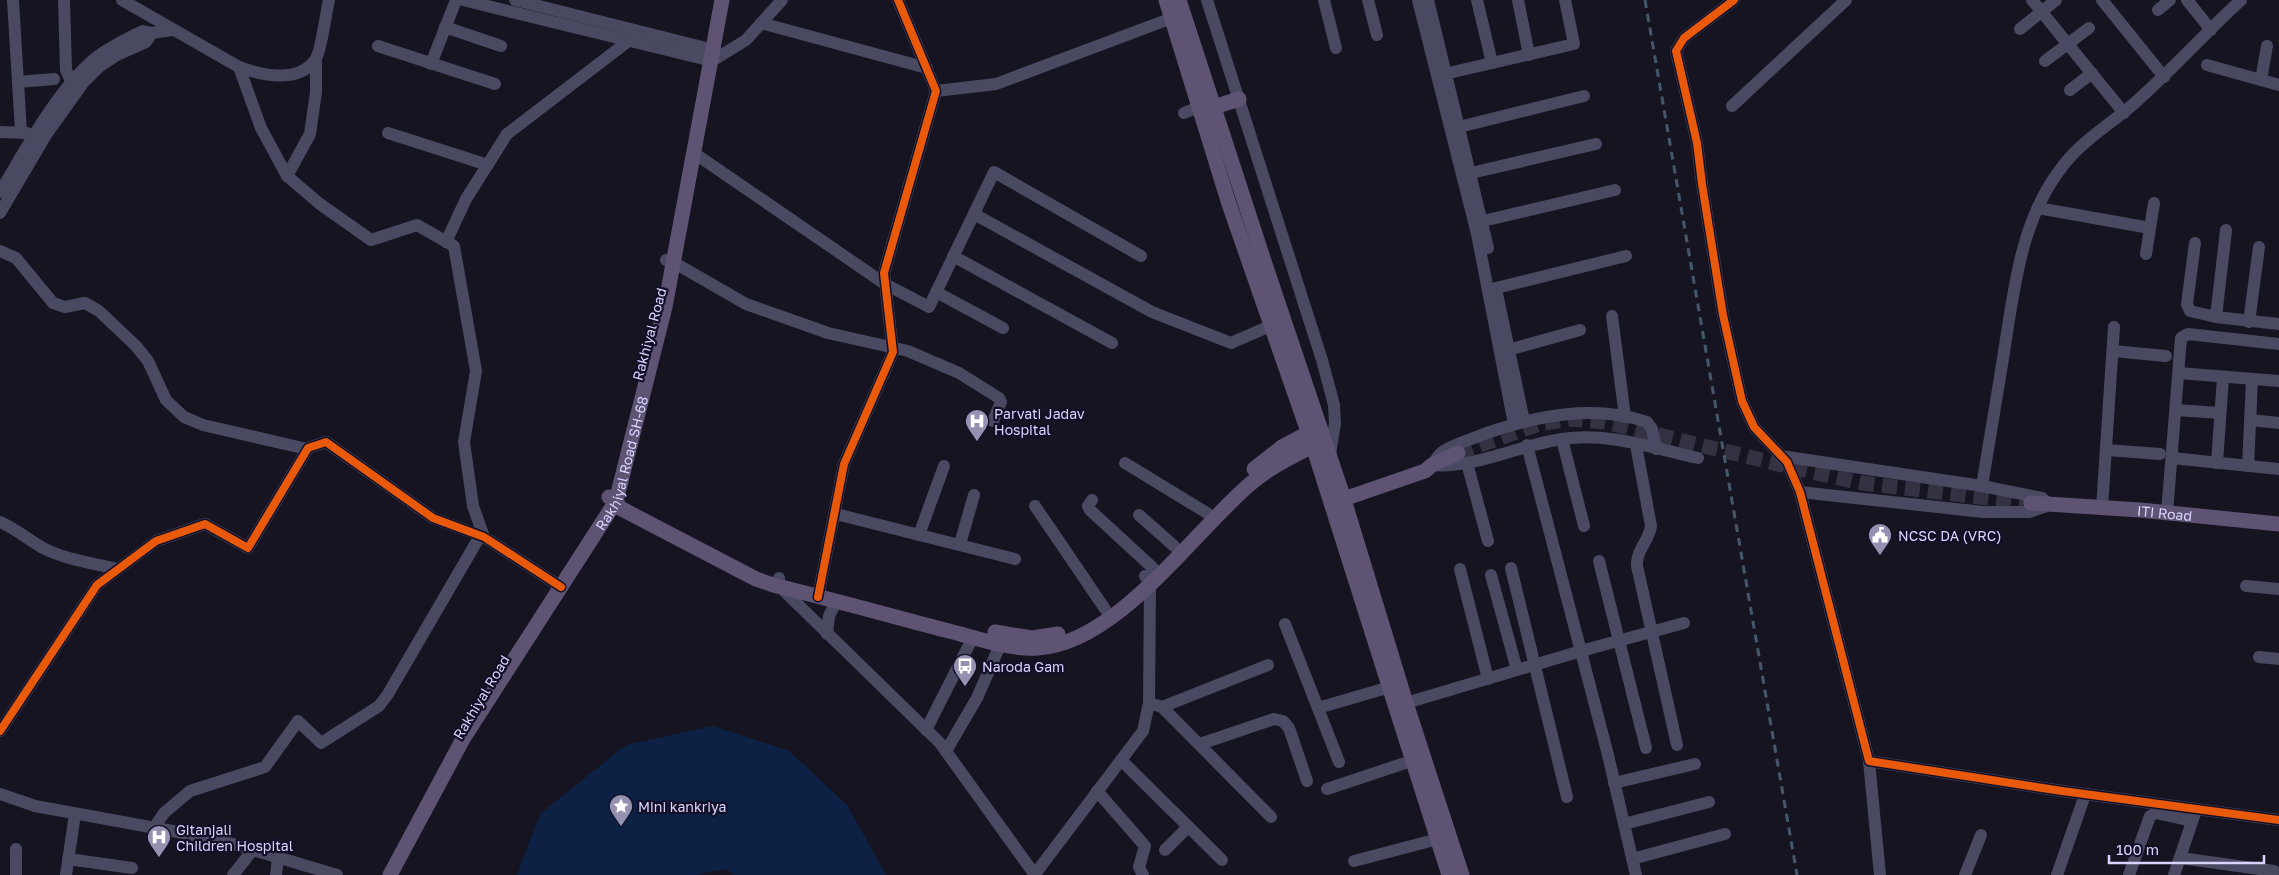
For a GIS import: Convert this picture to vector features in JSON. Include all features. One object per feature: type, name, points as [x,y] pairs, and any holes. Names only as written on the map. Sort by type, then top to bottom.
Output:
[{"type":"main road","points":[[670,261],[711,55],[712,0]]},
{"type":"main road","name":"Rakhiyal Road SH-68","points":[[390,875],[463,739],[557,584],[612,498],[664,307],[670,261],[694,153],[722,0]]},
{"type":"main road","points":[[1166,0],[1264,262],[1316,436],[1462,875]]},
{"type":"main road","points":[[1179,0],[1206,107],[1270,326],[1316,436],[1330,455],[1336,497],[1390,687],[1450,875]]},
{"type":"main road","points":[[1206,107],[1239,100]]},
{"type":"main road","points":[[819,593],[836,602],[973,637],[1038,648],[1057,645],[1078,637],[1108,619],[1149,576],[1174,546],[1273,453],[1316,436]]},
{"type":"main road","points":[[612,498],[624,500],[779,582],[952,624],[1032,638],[1052,636],[1066,632],[1106,610],[1149,576],[1250,484],[1316,436]]},
{"type":"main road","points":[[1336,497],[1423,463],[1432,465],[1462,458]]},
{"type":"main road","name":"ITI Road","points":[[2031,503],[2167,513],[2279,524]]},
{"type":"main road","name":"Rakhiyal Road","points":[[381,875],[395,844],[466,721],[557,584]]},
{"type":"street","points":[[13,0],[21,132]]},
{"type":"street","points":[[64,0],[66,70],[71,81]]},
{"type":"street","points":[[122,0],[239,67],[258,74],[276,76],[302,71],[316,60]]},
{"type":"street","points":[[287,176],[310,134],[316,92],[316,60],[329,0]]},
{"type":"street","points":[[431,64],[456,0]]},
{"type":"street","points":[[463,0],[513,3],[639,32],[711,55]]},
{"type":"street","points":[[513,3],[630,42],[711,55],[746,40],[782,0]]},
{"type":"street","points":[[819,593],[836,514],[844,464],[892,352],[884,273],[936,91],[898,0]]},
{"type":"street","points":[[1207,0],[1322,360],[1334,405],[1335,423],[1330,455]]},
{"type":"street","points":[[1324,0],[1336,48]]},
{"type":"street","points":[[1368,0],[1377,35]]},
{"type":"street","points":[[1418,0],[1459,127],[1483,221],[1508,350],[1519,422]]},
{"type":"street","points":[[1428,0],[1442,75],[1519,422]]},
{"type":"street","points":[[1477,0],[1492,63]]},
{"type":"street","points":[[1518,0],[1529,55]]},
{"type":"street","points":[[1442,75],[1574,44],[1565,0]]},
{"type":"street","points":[[1734,0],[1684,38],[1676,51],[1698,144],[1702,184],[1723,315],[1742,401],[1754,426],[1782,456],[1793,474],[1800,492],[1869,761],[1880,875]]},
{"type":"street","points":[[2032,0],[2124,113]]},
{"type":"street","points":[[2020,29],[2056,0]]},
{"type":"street","points":[[2102,0],[2164,77]]},
{"type":"street","points":[[2158,10],[2170,0]]},
{"type":"street","points":[[2187,0],[2211,30]]},
{"type":"street","points":[[1982,486],[2016,271],[2038,208],[2061,167],[2084,142],[2124,113],[2164,77],[2241,0]]},
{"type":"street","points":[[1732,106],[1840,2]]},
{"type":"street","points":[[936,91],[996,84],[1172,18]]},
{"type":"street","points":[[761,23],[927,68]]},
{"type":"street","points":[[445,27],[501,46]]},
{"type":"street","points":[[2045,62],[2089,28]]},
{"type":"street","points":[[0,192],[71,81],[112,47],[143,30],[152,33],[172,30]]},
{"type":"street","points":[[446,242],[466,199],[507,134],[630,42],[639,32]]},
{"type":"street","points":[[0,214],[46,135],[82,83],[100,66],[117,54],[146,42],[152,33]]},
{"type":"street","points":[[378,46],[495,84]]},
{"type":"street","points":[[2261,80],[2267,46]]},
{"type":"street","points":[[2207,65],[2279,85]]},
{"type":"street","points":[[154,828],[164,813],[190,790],[265,767],[298,721],[321,743],[379,706],[482,537],[473,506],[464,442],[476,371],[454,246],[417,225],[371,240],[320,204],[287,176],[261,128],[239,67]]},
{"type":"street","points":[[2070,90],[2092,73]]},
{"type":"street","points":[[18,82],[54,79]]},
{"type":"street","points":[[1459,127],[1584,96]]},
{"type":"street","points":[[1184,113],[1206,107]]},
{"type":"street","points":[[0,132],[36,134]]},
{"type":"street","points":[[388,133],[488,165]]},
{"type":"street","points":[[1471,173],[1596,144]]},
{"type":"street","points":[[694,153],[886,284],[928,307],[994,172],[1141,256]]},
{"type":"street","points":[[1483,221],[1615,190]]},
{"type":"street","points":[[2146,254],[2154,203]]},
{"type":"street","points":[[2038,208],[2150,228]]},
{"type":"street","points":[[974,214],[1152,312],[1222,339],[1231,342],[1270,326]]},
{"type":"street","points":[[2216,317],[2226,230]]},
{"type":"street","points":[[2195,243],[2187,308],[2190,311],[2249,322],[2279,324]]},
{"type":"street","points":[[2249,322],[2258,247]]},
{"type":"street","points":[[0,251],[16,258],[54,303],[65,307],[85,303],[99,311],[136,346],[148,361],[166,400],[184,417],[204,425],[307,449],[326,442],[433,518],[482,537],[557,584]]},
{"type":"street","points":[[953,256],[1112,343]]},
{"type":"street","points":[[1496,288],[1626,256]]},
{"type":"street","points":[[670,261],[746,304],[828,333],[892,349],[908,351],[977,382],[996,394],[1001,402],[993,421]]},
{"type":"street","points":[[936,292],[1003,328]]},
{"type":"street","points":[[1612,316],[1626,417]]},
{"type":"street","points":[[2102,508],[2114,327]]},
{"type":"street","points":[[1508,350],[1580,330]]},
{"type":"street","points":[[2167,513],[2166,456],[2176,410],[2181,338],[2184,335],[2279,344]]},
{"type":"street","points":[[2113,352],[2166,356]]},
{"type":"street","points":[[2179,373],[2279,381]]},
{"type":"street","points":[[2217,463],[2223,377]]},
{"type":"street","points":[[2248,466],[2252,380]]},
{"type":"street","points":[[2176,410],[2220,413]]},
{"type":"street","points":[[1432,465],[1442,452],[1519,422],[1584,413],[1626,417],[1647,422],[1651,425],[1656,449]]},
{"type":"street","points":[[2251,420],[2279,423]]},
{"type":"street","points":[[1488,541],[1462,458],[1562,439],[1598,437],[1698,458]]},
{"type":"street","points":[[1562,439],[1584,526]]},
{"type":"street","points":[[1636,444],[1651,526],[1636,560],[1677,745]]},
{"type":"street","points":[[1527,445],[1581,651],[1636,875]]},
{"type":"street","points":[[0,731],[97,585],[156,541],[205,524],[248,548],[307,449]]},
{"type":"street","points":[[2106,450],[2279,469]]},
{"type":"street","points":[[1782,456],[1982,486],[2042,498],[2050,505]]},
{"type":"street","points":[[1125,463],[1207,513]]},
{"type":"street","points":[[919,534],[944,466]]},
{"type":"street","points":[[1800,492],[1983,512],[2029,512],[2050,505]]},
{"type":"street","points":[[960,544],[974,495]]},
{"type":"street","points":[[779,582],[828,634],[946,751],[1035,875],[1143,730],[1149,703],[1149,576],[1090,510],[1088,506],[1092,500]]},
{"type":"street","points":[[1035,506],[1106,610]]},
{"type":"street","points":[[836,514],[1015,559]]},
{"type":"street","points":[[1139,515],[1174,546]]},
{"type":"street","points":[[0,522],[28,536],[43,547],[63,556],[118,569]]},
{"type":"street","points":[[1599,561],[1646,748]]},
{"type":"street","points":[[1511,568],[1566,797]]},
{"type":"street","points":[[1460,569],[1488,679]]},
{"type":"street","points":[[1491,575],[1517,670]]},
{"type":"street","points":[[2246,586],[2279,589]]},
{"type":"street","points":[[828,634],[829,616],[836,602]]},
{"type":"street","points":[[1406,704],[1581,651],[1684,623]]},
{"type":"street","points":[[1285,624],[1339,762]]},
{"type":"street","points":[[926,730],[973,637]]},
{"type":"street","points":[[946,751],[976,698],[1002,643]]},
{"type":"street","points":[[2259,657],[2279,659]]},
{"type":"street","points":[[1162,707],[1268,665]]},
{"type":"street","points":[[1318,708],[1390,687]]},
{"type":"street","points":[[1149,703],[1162,707],[1271,817]]},
{"type":"street","points":[[1200,744],[1278,719],[1289,728],[1307,781]]},
{"type":"street","points":[[1121,760],[1222,860]]},
{"type":"street","points":[[1327,789],[1414,760]]},
{"type":"street","points":[[1869,761],[2085,795],[2194,816]]},
{"type":"street","points":[[1614,784],[1695,764]]},
{"type":"street","points":[[1097,791],[1145,846],[1139,867],[1143,875]]},
{"type":"street","points":[[0,794],[35,806],[216,839],[337,875]]},
{"type":"street","points":[[2056,875],[2085,795]]},
{"type":"street","points":[[1624,824],[1710,802]]},
{"type":"street","points":[[2129,875],[2150,816],[2156,813],[2279,820]]},
{"type":"street","points":[[66,875],[76,814]]},
{"type":"street","points":[[2174,875],[2194,816]]},
{"type":"street","points":[[1165,850],[1188,826]]},
{"type":"street","points":[[1632,859],[1726,834]]},
{"type":"street","points":[[1965,875],[1981,835]]},
{"type":"street","points":[[1354,861],[1438,839]]},
{"type":"street","points":[[16,849],[16,875]]},
{"type":"street","points":[[233,875],[252,851]]},
{"type":"street","points":[[276,875],[278,858]]},
{"type":"street","points":[[2180,858],[2242,871],[2274,870]]},
{"type":"street","points":[[68,859],[132,868]]},
{"type":"water","points":[[713,726],[789,751],[847,805],[886,875],[734,875],[726,869],[695,875],[517,875],[540,814],[626,745]]},
{"type":"tunnel","points":[[1458,453],[1539,424],[1572,419],[1605,422],[1862,483],[2031,503]]},
{"type":"railway","points":[[1645,0],[1797,875]]},
{"type":"cycle path","points":[[818,597],[844,464],[893,352],[884,273],[936,91],[898,0]]},
{"type":"cycle path","points":[[1734,0],[1684,38],[1676,51],[1697,143],[1723,315],[1742,401],[1754,427],[1787,462],[1800,492],[1869,761],[2062,791],[2279,820]]},
{"type":"cycle path","points":[[0,731],[97,585],[156,541],[205,524],[248,548],[308,448],[326,442],[433,518],[484,537],[561,587]]},
{"type":"place","name":"Parvati Jadav Hospital","points":[[977,442]]},
{"type":"place","name":"NCSC DA (VRC)","points":[[1880,556]]},
{"type":"place","name":"Naroda Gam","points":[[965,687]]},
{"type":"place","name":"Mini kankriya","points":[[621,827]]},
{"type":"place","name":"Gitanjali Children Hospital","points":[[159,858]]}]
